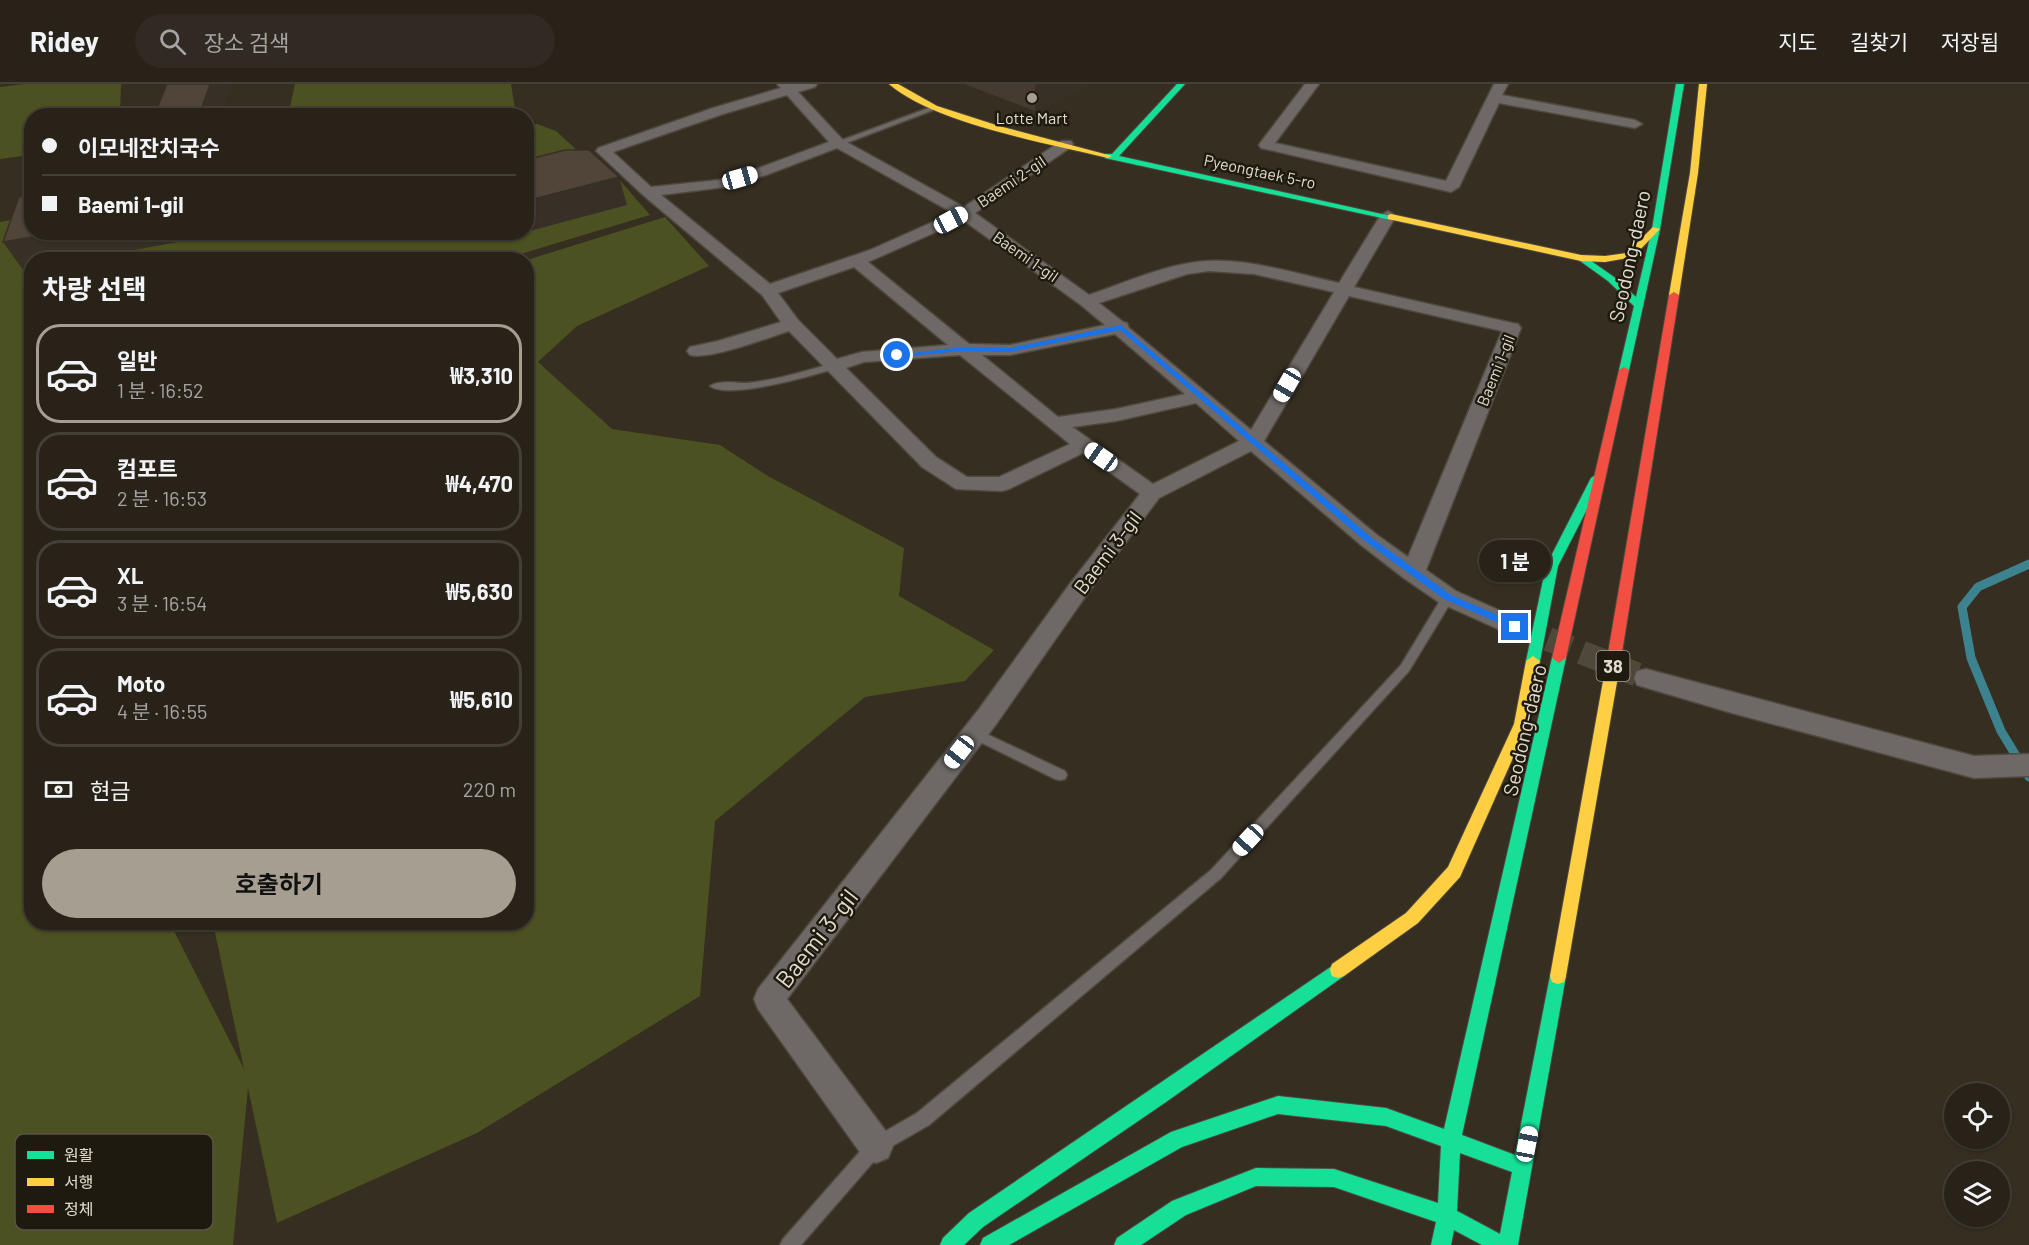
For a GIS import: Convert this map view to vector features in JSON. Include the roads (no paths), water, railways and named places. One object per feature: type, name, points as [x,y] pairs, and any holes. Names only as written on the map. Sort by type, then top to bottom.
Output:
[{"type":"main road","name":"Pyeongtaek 5-ro","points":[[893,84],[934,108],[996,128],[1114,157],[1581,258]]},
{"type":"main road","points":[[1114,157],[1181,84]]},
{"type":"main road","name":"Seodong-daero","points":[[1441,1245],[1447,1215],[1452,1141],[1656,229],[1680,84]]},
{"type":"main road","name":"38","points":[[1508,1245],[1596,771],[1694,173],[1703,84]]},
{"type":"main road","points":[[1581,258],[1605,259],[1630,255],[1656,229]]},
{"type":"main road","points":[[1581,258],[1603,271],[1638,305]]},
{"type":"main road","points":[[950,1245],[976,1220],[1160,1096],[1412,918],[1454,872],[1521,724],[1552,566],[1604,466]]},
{"type":"main road","points":[[990,1245],[1178,1139],[1278,1105],[1386,1117],[1522,1167]]},
{"type":"main road","points":[[1124,1245],[1179,1208],[1256,1177],[1334,1178],[1447,1215],[1502,1245]]},
{"type":"street","points":[[810,84],[787,87],[603,151],[648,192],[768,291],[792,324],[929,462],[963,484],[1002,484],[1083,445]]},
{"type":"street","points":[[1312,84],[1266,145],[1451,187],[1499,91],[1635,123]]},
{"type":"street","name":"Baemi 1-gil","points":[[787,87],[838,143],[964,213],[1121,327],[1199,397],[1369,540],[1413,573],[1448,597],[1515,627]]},
{"type":"street","points":[[648,192],[720,184],[838,143]]},
{"type":"street","name":"Baemi 2-gil","points":[[768,291],[856,260],[939,227],[964,213],[1066,144]]},
{"type":"street","points":[[1254,441],[1388,216]]},
{"type":"street","points":[[856,260],[1054,423],[1152,493]]},
{"type":"street","name":"Baemi 1-gil","points":[[1087,301],[1185,269],[1209,266],[1254,269],[1512,328],[1413,573]]},
{"type":"street","points":[[696,351],[721,346],[792,324]]},
{"type":"street","points":[[834,366],[862,357],[963,349],[1010,350],[1121,327]]},
{"type":"street","points":[[1054,423],[1116,414],[1199,397]]},
{"type":"street","name":"Baemi 3-gil","points":[[876,1146],[769,999],[974,733],[1077,591],[1152,493],[1254,441]]},
{"type":"street","points":[[1646,678],[1732,704],[1974,767],[2029,765]]},
{"type":"lane","points":[[838,143],[934,108]]},
{"type":"lane","points":[[715,386],[743,387],[770,383],[834,366]]},
{"type":"lane","points":[[789,1245],[876,1146],[923,1119],[1216,874],[1405,668],[1448,597]]},
{"type":"lane","points":[[974,733],[1060,776]]},
{"type":"waterway","points":[[2029,564],[1978,587],[1962,607],[1971,658],[2001,731],[2029,777]]},
{"type":"tunnel","points":[[1548,639],[1646,678]]},
{"type":"place","name":"Lotte Mart","points":[[1032,98]]}]
